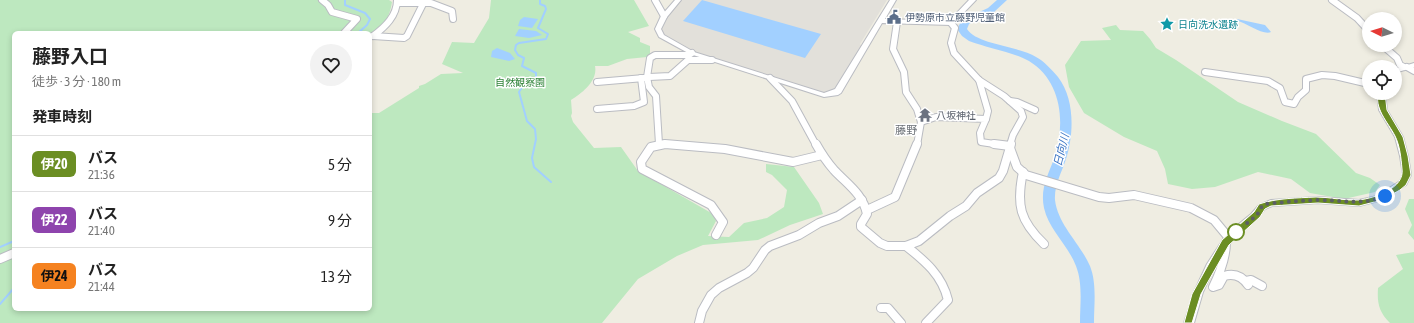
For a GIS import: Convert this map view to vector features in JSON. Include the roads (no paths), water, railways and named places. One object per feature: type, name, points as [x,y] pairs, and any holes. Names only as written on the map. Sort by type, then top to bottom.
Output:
[{"type":"street","points":[[322,0],[328,4],[332,12],[357,19],[346,31]]},
{"type":"street","points":[[655,0],[664,16]]},
{"type":"street","points":[[678,0],[664,16],[658,29],[658,33],[692,53],[824,95],[835,93],[893,0]]},
{"type":"street","points":[[951,24],[973,0]]},
{"type":"street","points":[[1332,0],[1362,23]]},
{"type":"street","points":[[372,37],[404,38],[424,1]]},
{"type":"street","points":[[372,37],[383,29],[393,15],[397,2],[424,1],[431,3],[452,11],[453,19]]},
{"type":"street","points":[[770,78],[785,92],[795,105],[822,156],[862,200],[867,210],[867,214],[861,224],[861,227],[880,243],[896,247],[906,246],[919,241],[950,216],[966,206],[977,193],[999,178],[1003,172],[1006,156],[1013,135],[1023,115],[1010,101],[979,80],[953,52],[951,43],[955,28],[951,24],[880,21]]},
{"type":"street","points":[[867,210],[895,197],[916,149],[921,122],[917,109],[906,92],[904,72],[894,55],[893,49],[897,22]]},
{"type":"street","points":[[1390,52],[1397,58],[1400,65],[1408,66],[1414,70]]},
{"type":"street","points":[[659,144],[656,96],[649,87],[647,77],[650,58],[655,55],[689,55],[692,53]]},
{"type":"street","points":[[597,82],[645,78],[666,78],[688,60],[712,60]]},
{"type":"street","points":[[1205,72],[1239,77],[1258,77],[1267,80],[1282,89],[1284,101],[1291,104],[1294,104],[1298,97],[1306,90],[1306,79],[1322,75],[1336,76],[1362,82]]},
{"type":"street","points":[[597,109],[634,106],[644,102],[645,78]]},
{"type":"street","points":[[979,80],[988,111],[986,120],[980,132],[981,142],[1010,147]]},
{"type":"street","points":[[1189,323],[1197,294],[1228,240],[1257,215],[1262,206],[1265,204],[1318,200],[1359,203],[1379,198],[1403,183],[1407,175],[1404,156],[1399,137],[1383,110],[1382,100]]},
{"type":"street","points":[[1010,101],[1017,102],[1035,110]]},
{"type":"street","points":[[921,122],[936,118],[986,120]]},
{"type":"street","points":[[716,236],[723,222],[711,205],[642,169],[641,162],[645,153],[651,147],[659,144],[725,149],[793,162],[822,156]]},
{"type":"street","points":[[1010,147],[1017,167],[1023,172],[1036,178],[1099,197],[1109,198],[1134,195],[1191,208],[1214,220],[1228,240],[1226,253],[1222,261],[1221,271],[1213,287],[1219,285],[1224,276],[1229,274],[1241,277],[1247,283],[1251,280],[1262,286]]},
{"type":"street","points":[[1023,172],[1019,197],[1022,216],[1032,233],[1044,244]]},
{"type":"street","points":[[699,323],[702,311],[711,295],[719,288],[754,268],[765,250],[770,246],[799,234],[819,223],[838,216],[862,200]]},
{"type":"street","points":[[906,246],[927,262],[941,278],[947,292],[948,300],[926,323]]},
{"type":"street","points":[[0,259],[12,254]]},
{"type":"street","points":[[881,308],[888,308],[901,323]]},
{"type":"water","points":[[702,0],[821,34],[805,58],[683,21]]},
{"type":"water","points":[[524,17],[538,19],[532,28],[518,26],[520,20]]},
{"type":"water","points":[[1237,19],[1265,25],[1271,32],[1268,33],[1260,31],[1238,21]]},
{"type":"water","points":[[519,29],[536,31],[542,35],[529,38],[515,36]]},
{"type":"water","points":[[497,48],[510,53],[515,59],[509,61],[491,57],[492,51]]},
{"type":"waterway","points":[[345,0],[345,5],[365,13],[370,19],[367,25],[360,31]]},
{"type":"waterway","points":[[540,0],[540,4],[545,6],[546,9],[538,28],[548,34],[546,39],[519,43],[516,45],[515,50],[518,55],[524,58],[522,66],[536,73],[536,79],[523,86],[519,92],[527,121],[535,129],[536,139],[532,158],[534,167],[551,182]]},
{"type":"waterway","name":"日向川","points":[[1002,0],[991,10],[965,22],[962,29],[965,34],[982,43],[1033,59],[1052,77],[1060,90],[1066,120],[1064,141],[1060,159],[1051,183],[1049,194],[1050,208],[1053,217],[1083,266],[1087,280],[1088,294],[1087,323]]},
{"type":"waterway","points":[[0,247],[12,242]]},
{"type":"waterway","points":[[0,304],[12,290]]},
{"type":"place","name":"伊勢原市立藤野児童館","points":[[894,17]]},
{"type":"place","name":"日向洗水遺跡","points":[[1167,24]]},
{"type":"place","name":"八坂神社","points":[[925,115]]},
{"type":"district","name":"藤野","points":[[906,130]]},
{"type":"park label","name":"自然観察園","points":[[520,82]]}]
